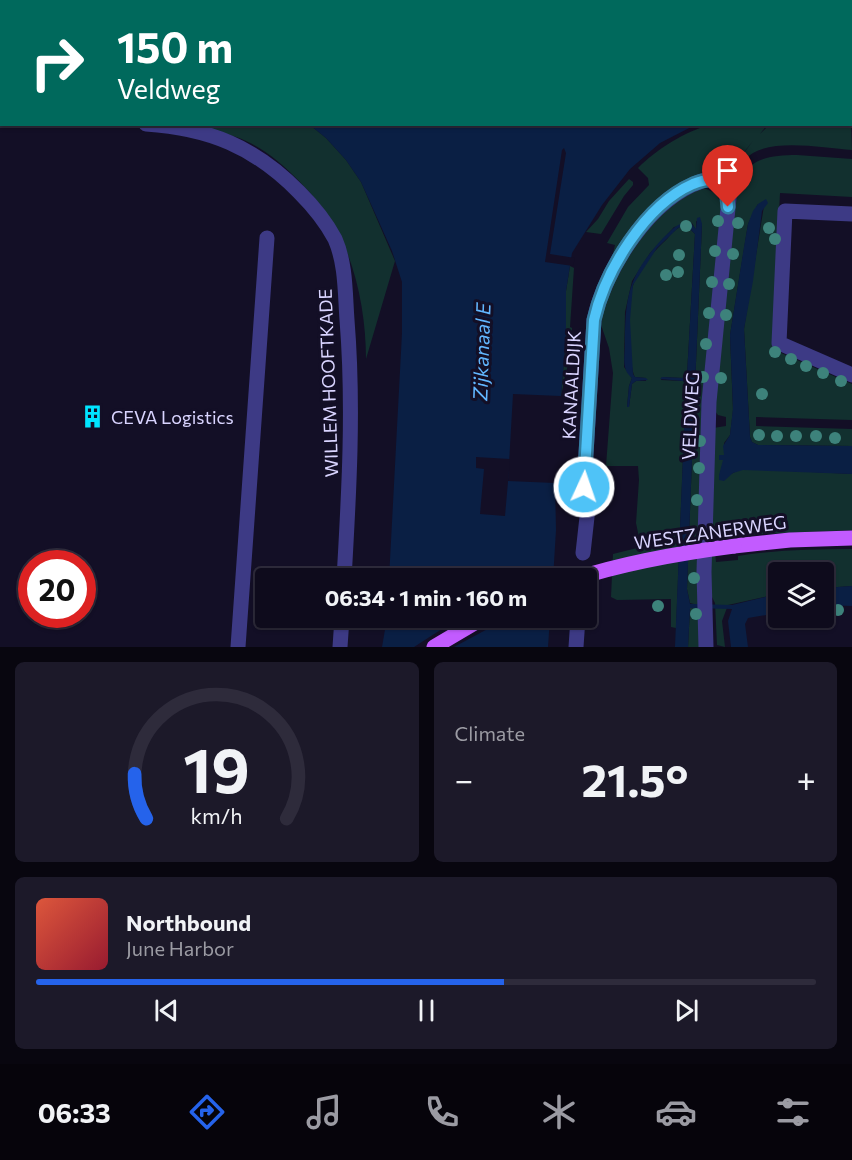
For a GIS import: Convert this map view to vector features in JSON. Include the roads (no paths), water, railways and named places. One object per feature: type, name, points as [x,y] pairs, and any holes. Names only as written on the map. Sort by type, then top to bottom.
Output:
[{"type":"main road","name":"WESTZANERWEG","points":[[597,572],[660,556],[734,546],[790,540],[852,538]]},
{"type":"main road","points":[[434,647],[466,628]]},
{"type":"street","name":"WILLEM HOOFTKADE","points":[[164,126],[220,138],[244,148],[278,171],[315,208],[335,240],[344,270],[350,358],[350,479],[345,568]]},
{"type":"street","name":"KANAALDIJK","points":[[583,553],[589,499],[584,487],[594,320],[599,300],[615,267],[655,211],[687,187],[712,179],[720,182],[726,189]]},
{"type":"street","name":"VELDWEG","points":[[706,647],[704,572],[709,402],[728,207],[726,189]]},
{"type":"street","points":[[852,214],[785,211],[779,343],[852,375]]},
{"type":"street","points":[[238,647],[267,238]]},
{"type":"street","points":[[340,647],[341,628]]},
{"type":"street","points":[[576,647],[577,628]]},
{"type":"water","name":"Zijkanaal E","points":[[311,126],[693,126],[660,143],[630,169],[602,205],[572,253],[566,291],[566,336],[561,396],[513,394],[508,481],[555,483],[554,568],[390,568],[402,333],[402,282],[392,251],[361,182],[346,160]]},
{"type":"water","points":[[766,199],[768,203],[762,211],[744,329],[750,437],[752,442],[758,445],[852,446],[852,474],[743,470],[733,473],[724,481],[719,480],[723,460],[719,460],[719,455],[724,455],[723,446],[730,435],[733,408],[730,335],[744,247],[753,211]]},
{"type":"water","points":[[700,217],[702,224],[692,455],[696,456],[696,459],[692,459],[687,589],[690,604],[732,605],[768,596],[768,615],[748,618],[745,624],[748,647],[731,647],[728,621],[732,609],[690,608],[688,647],[675,647],[686,385],[683,381],[660,379],[662,377],[683,378],[687,375],[695,234],[686,225],[678,228],[657,248],[633,285],[630,320],[633,374],[635,377],[648,380],[636,381],[632,384],[629,407],[627,407],[632,378],[625,367],[625,327],[631,287],[643,263],[663,238],[682,223],[690,222],[696,229],[697,218]]},
{"type":"water","points":[[852,586],[852,606],[834,605],[834,587]]},
{"type":"water","points":[[385,628],[549,628],[548,647],[382,647]]},
{"type":"place","name":"CEVA Logistics","points":[[93,417]]}]
